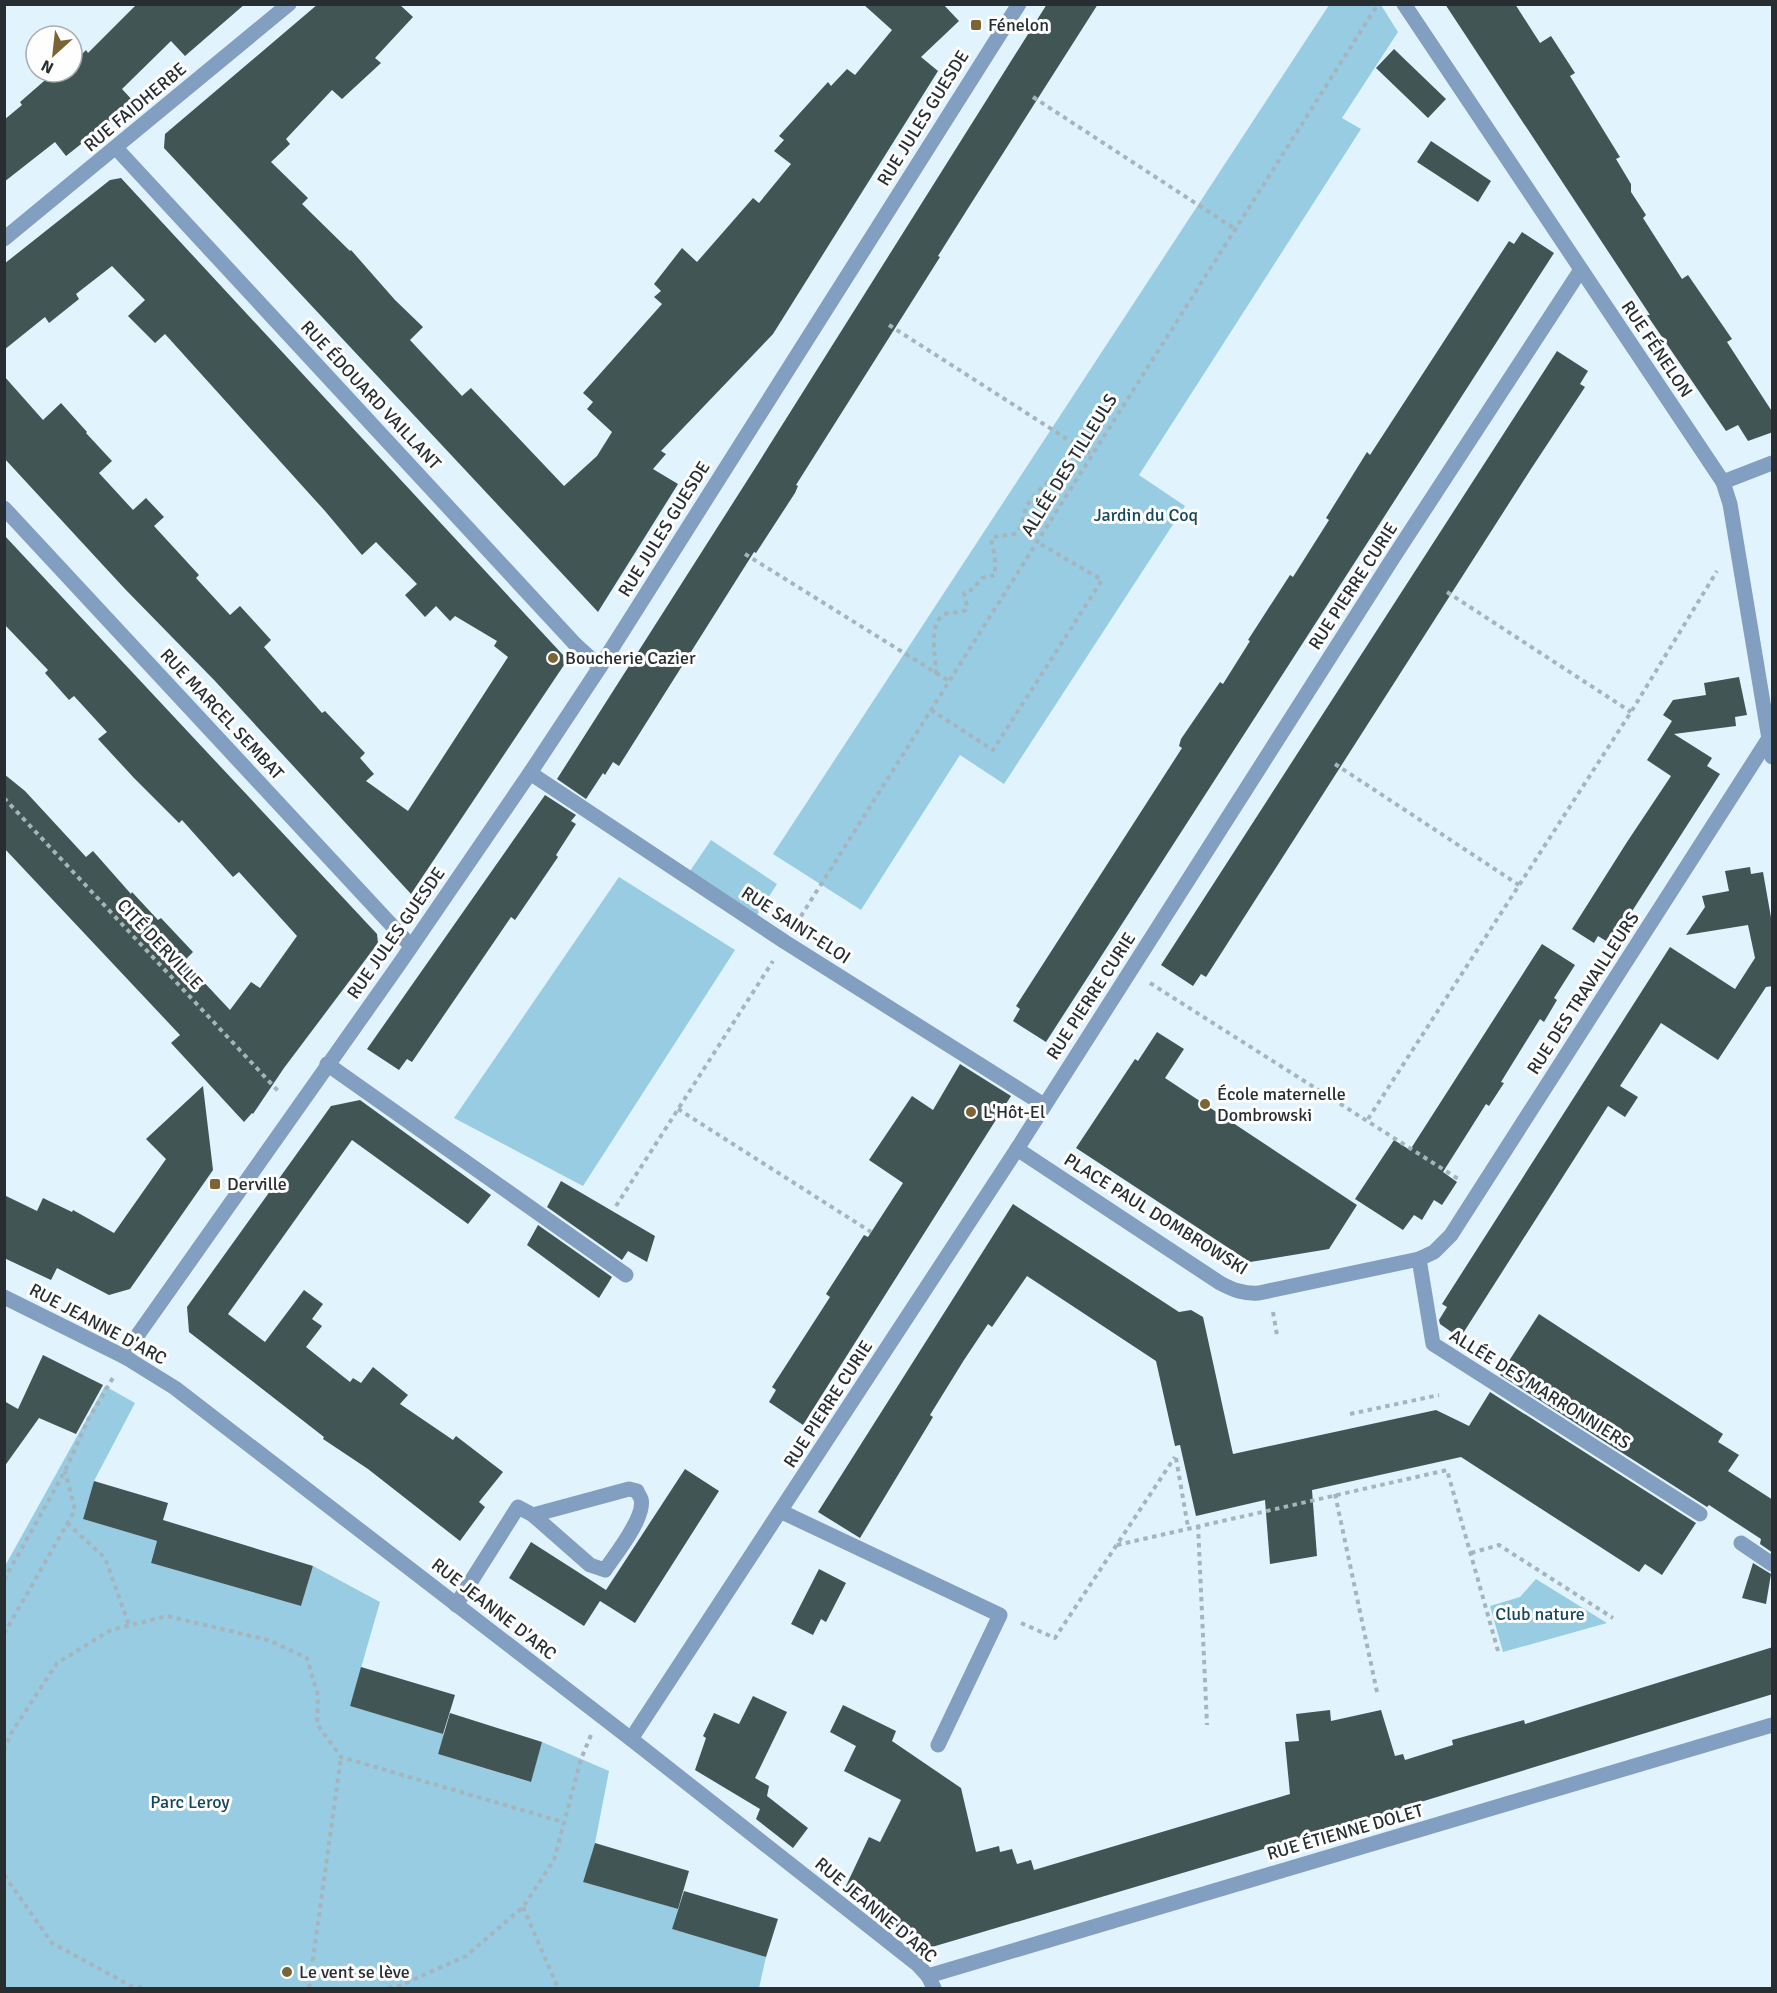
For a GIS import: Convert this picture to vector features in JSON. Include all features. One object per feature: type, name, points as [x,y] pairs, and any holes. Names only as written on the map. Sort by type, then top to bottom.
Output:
[{"type":"street","name":"RUE FAIDHERBE","points":[[4,238],[290,4]]},
{"type":"street","name":"RUE JULES GUESDE","points":[[125,1357],[137,1336],[411,946],[600,668],[1019,4]]},
{"type":"street","name":"RUE FÉNELON","points":[[1404,4],[1580,271],[1723,482],[1730,504],[1773,757]]},
{"type":"street","name":"RUE ÉDOUARD VAILLANT","points":[[116,148],[575,644],[600,668]]},
{"type":"street","name":"RUE PIERRE CURIE","points":[[631,1739],[782,1512],[1017,1149],[1393,558],[1580,271]]},
{"type":"street","points":[[1723,482],[1773,463]]},
{"type":"street","name":"RUE MARCEL SEMBAT","points":[[4,508],[411,946]]},
{"type":"street","name":"RUE DES TRAVAILLEURS","points":[[1419,1259],[1434,1252],[1443,1244],[1769,738]]},
{"type":"street","name":"RUE SAINT-ELOI","points":[[530,773],[786,942],[1044,1105]]},
{"type":"street","points":[[327,1064],[626,1275]]},
{"type":"street","name":"PLACE PAUL DOMBROWSKI","points":[[1017,1149],[1220,1283],[1240,1292],[1259,1293],[1419,1259]]},
{"type":"street","name":"ALLÉE DES MARRONNIERS","points":[[1419,1259],[1433,1344],[1700,1514]]},
{"type":"street","name":"RUE JEANNE D'ARC","points":[[5,1297],[125,1357],[175,1388],[631,1739],[917,1964],[931,1982]]},
{"type":"street","points":[[456,1605],[518,1507],[533,1515],[590,1565],[605,1570],[630,1532],[640,1512],[642,1500],[637,1491],[629,1490],[533,1515]]},
{"type":"street","points":[[782,1512],[1000,1615],[938,1745]]},
{"type":"street","points":[[1741,1543],[1773,1564]]},
{"type":"street","name":"RUE ÉTIENNE DOLET","points":[[931,1982],[1773,1725]]},
{"type":"path","name":"ALLÉE DES TILLEULS","points":[[786,942],[1036,542],[1378,4]]},
{"type":"path","points":[[1033,97],[1235,229]]},
{"type":"path","points":[[889,325],[1092,455]]},
{"type":"path","points":[[936,674],[934,630],[937,623],[945,614],[966,610],[968,606],[964,593],[973,589],[982,578],[995,575],[995,556],[991,540],[993,537],[1018,532],[1026,506],[1043,486],[1056,476],[1066,458],[1079,447]]},
{"type":"path","points":[[1368,1119],[1631,712],[1736,540]]},
{"type":"path","points":[[931,710],[993,750],[1102,580],[1036,542]]},
{"type":"path","points":[[745,554],[949,681]]},
{"type":"path","points":[[1447,592],[1631,712]]},
{"type":"path","points":[[1335,765],[1519,885]]},
{"type":"path","name":"CITÉ DERVILLE","points":[[4,798],[295,1110]]},
{"type":"path","points":[[616,1206],[772,963]]},
{"type":"path","points":[[1131,971],[1368,1119],[1478,1191]]},
{"type":"path","points":[[678,1109],[870,1232]]},
{"type":"path","points":[[4,1580],[65,1471],[88,1420],[125,1357]]},
{"type":"path","points":[[1350,1414],[1439,1395]]},
{"type":"path","points":[[1000,1615],[1055,1638],[1175,1457],[1188,1528]]},
{"type":"path","points":[[1117,1545],[1447,1470],[1498,1652]]},
{"type":"path","points":[[4,1634],[75,1510],[65,1471]]},
{"type":"path","points":[[1335,1494],[1377,1692]]},
{"type":"path","points":[[67,1523],[105,1557],[129,1625]]},
{"type":"path","points":[[1198,1525],[1208,1725]]},
{"type":"path","points":[[1472,1553],[1500,1545],[1613,1618]]},
{"type":"path","points":[[4,1750],[10,1735],[57,1663],[111,1630],[167,1616],[268,1640],[307,1658],[318,1695],[317,1724],[341,1756],[563,1822]]},
{"type":"path","points":[[388,1989],[466,1956],[523,1907],[554,1860],[581,1759],[600,1715]]},
{"type":"path","points":[[309,1989],[341,1756]]},
{"type":"path","points":[[4,1875],[52,1942],[130,1986],[145,1989]]},
{"type":"path","points":[[523,1907],[558,1989]]},
{"type":"green space","name":"Jardin du Coq","points":[[1329,5],[1381,5],[1398,32],[1342,118],[1361,129],[1139,475],[1185,506],[1004,784],[960,755],[861,910],[773,854]]},
{"type":"green space","points":[[711,840],[777,884],[757,915],[690,871]]},
{"type":"green space","points":[[619,877],[735,950],[583,1186],[454,1118]]},
{"type":"green space","name":"Parc Leroy","points":[[105,1386],[135,1403],[94,1481],[83,1519],[157,1541],[151,1563],[301,1606],[313,1566],[380,1602],[350,1706],[444,1734],[438,1754],[530,1782],[542,1742],[609,1771],[595,1843],[583,1882],[678,1909],[672,1929],[766,1957],[759,1988],[5,1988],[5,1566]]},
{"type":"green space","name":"Club nature","points":[[1536,1579],[1607,1623],[1503,1652],[1490,1606],[1520,1597]]},
{"type":"building","points":[[137,4],[245,4],[185,56],[171,41],[122,89],[134,102],[66,156],[55,142],[4,182],[4,120],[22,105],[20,102],[41,84],[84,84],[84,52],[86,50],[88,53]]},
{"type":"building","points":[[318,4],[399,4],[413,17],[375,58],[381,63],[342,99],[332,90],[286,139],[290,144],[271,162],[308,198],[302,204],[351,250],[395,300],[423,327],[410,340],[462,396],[471,388],[564,486],[597,456],[612,432],[587,409],[593,402],[583,393],[662,304],[654,297],[661,291],[654,284],[682,248],[697,262],[753,198],[759,203],[791,164],[774,151],[784,140],[779,136],[828,82],[831,86],[847,69],[855,75],[892,30],[863,4],[943,4],[959,21],[921,57],[938,71],[773,334],[661,451],[666,454],[653,469],[678,484],[598,612],[164,148],[165,134]]},
{"type":"building","points":[[1047,4],[1098,4],[796,485],[798,486],[795,493],[756,553],[754,552],[619,766],[613,762],[586,799],[557,779]]},
{"type":"building","points":[[1445,4],[1515,4],[1540,43],[1551,36],[1575,73],[1570,76],[1620,157],[1616,159],[1631,184],[1631,192],[1646,215],[1643,218],[1682,279],[1688,275],[1732,339],[1727,342],[1773,413],[1773,432],[1748,441],[1738,425],[1726,431],[1647,315],[1650,315]]},
{"type":"building","points":[[1394,49],[1446,99],[1428,118],[1376,68]]},
{"type":"building","points":[[1431,141],[1491,181],[1478,202],[1417,162]]},
{"type":"building","points":[[121,178],[563,655],[564,665],[411,894],[215,681],[125,589],[4,458],[4,376],[43,420],[61,403],[112,461],[99,473],[133,510],[146,498],[164,517],[154,526],[199,575],[196,578],[230,615],[240,606],[271,640],[264,647],[322,713],[325,711],[365,753],[360,758],[374,774],[366,781],[408,811],[508,657],[494,646],[497,641],[455,616],[450,621],[436,606],[425,617],[405,595],[417,584],[376,542],[362,555],[165,334],[155,343],[128,316],[145,300],[112,266],[76,294],[79,299],[49,323],[45,317],[4,350],[4,264],[110,180]]},
{"type":"building","points":[[1522,232],[1554,253],[1046,1042],[1013,1021],[1020,1009],[1016,1006],[1182,748],[1179,746],[1181,739],[1220,682],[1223,684],[1290,575],[1293,577],[1329,520],[1326,518],[1367,452],[1370,455],[1509,241],[1514,244]]},
{"type":"building","points":[[1557,351],[1588,371],[1580,384],[1585,387],[1206,977],[1201,974],[1193,986],[1161,965]]},
{"type":"building","points":[[4,535],[377,934],[378,943],[284,1068],[253,1114],[244,1122],[171,1043],[180,1035],[4,848],[4,774],[25,791],[86,857],[93,851],[131,894],[132,892],[158,920],[161,918],[193,952],[184,961],[230,1010],[251,982],[260,988],[297,936],[239,872],[233,877],[182,820],[179,823],[134,778],[98,739],[107,732],[74,696],[69,700],[45,673],[48,670],[4,624]]},
{"type":"building","points":[[1739,677],[1747,715],[1735,717],[1736,726],[1674,734],[1712,758],[1707,766],[1720,774],[1611,944],[1598,936],[1594,943],[1572,929],[1671,776],[1647,760],[1672,721],[1663,715],[1673,700],[1706,695],[1704,683]]},
{"type":"building","points":[[545,795],[576,815],[571,821],[576,824],[556,855],[558,857],[515,920],[511,917],[412,1062],[407,1059],[399,1070],[367,1049]]},
{"type":"building","points":[[1750,867],[1751,874],[1763,872],[1773,929],[1773,986],[1766,987],[1718,1060],[1661,1023],[1620,1086],[1638,1097],[1625,1117],[1608,1106],[1460,1338],[1440,1324],[1439,1320],[1447,1307],[1442,1304],[1670,947],[1735,989],[1755,958],[1748,925],[1686,935],[1705,907],[1702,896],[1729,891],[1725,871]]},
{"type":"building","points":[[1542,944],[1575,965],[1554,998],[1557,1000],[1544,1022],[1540,1019],[1501,1082],[1504,1083],[1489,1106],[1486,1104],[1443,1172],[1457,1182],[1442,1205],[1434,1200],[1422,1220],[1414,1215],[1403,1230],[1355,1199],[1394,1140],[1410,1150]]},
{"type":"building","name":"École maternelle Dombrowski","points":[[1157,1032],[1184,1049],[1165,1078],[1357,1205],[1329,1249],[1250,1262],[1076,1148],[1135,1059],[1138,1061]]},
{"type":"building","points":[[960,1064],[1011,1096],[803,1425],[769,1402],[776,1390],[772,1387],[830,1297],[826,1294],[864,1235],[868,1237],[903,1183],[869,1160],[912,1096],[933,1110]]},
{"type":"building","points":[[203,1086],[213,1170],[130,1289],[109,1295],[57,1268],[51,1280],[4,1258],[4,1195],[37,1211],[43,1198],[72,1212],[73,1210],[114,1233],[166,1159],[146,1139]]},
{"type":"building","points":[[360,1100],[491,1195],[468,1224],[352,1140],[228,1314],[265,1342],[304,1290],[323,1304],[312,1319],[322,1326],[306,1347],[350,1382],[353,1378],[361,1383],[373,1367],[408,1395],[400,1404],[453,1440],[456,1436],[503,1472],[479,1502],[485,1507],[460,1541],[368,1469],[323,1439],[324,1437],[189,1332],[187,1307],[331,1106]]},
{"type":"building","points":[[561,1181],[655,1236],[647,1262],[628,1251],[622,1260],[547,1207]]},
{"type":"building","points":[[1013,1204],[1179,1312],[1191,1310],[1203,1317],[1233,1454],[1436,1410],[1469,1426],[1490,1392],[1696,1523],[1662,1575],[1645,1564],[1639,1572],[1461,1457],[1312,1490],[1317,1556],[1270,1564],[1265,1500],[1196,1516],[1180,1445],[1175,1446],[1156,1361],[1027,1276],[992,1327],[988,1324],[964,1360],[930,1415],[933,1417],[860,1538],[818,1512]]},
{"type":"building","points":[[538,1225],[612,1277],[599,1298],[527,1245]]},
{"type":"building","points":[[1539,1314],[1723,1434],[1718,1442],[1739,1455],[1728,1471],[1773,1500],[1773,1553],[1760,1544],[1761,1539],[1709,1505],[1707,1507],[1500,1375]]},
{"type":"building","points":[[43,1355],[103,1385],[76,1434],[39,1418],[4,1467],[4,1401],[18,1409]]},
{"type":"building","points":[[685,1469],[719,1491],[635,1623],[600,1601],[584,1626],[509,1578],[531,1542],[606,1590]]},
{"type":"building","points":[[94,1481],[168,1503],[163,1520],[313,1566],[301,1606],[151,1563],[157,1541],[83,1519]]},
{"type":"building","points":[[1753,1563],[1771,1574],[1766,1604],[1742,1598]]},
{"type":"building","points":[[819,1569],[846,1583],[826,1622],[821,1619],[813,1635],[791,1624]]},
{"type":"building","points":[[1773,1647],[1773,1694],[1375,1816],[932,1947],[919,1944],[845,1888],[869,1837],[880,1842],[901,1800],[844,1771],[856,1746],[830,1732],[843,1705],[896,1731],[892,1741],[961,1788],[976,1852],[999,1846],[1000,1852],[1012,1849],[1017,1864],[1031,1860],[1034,1870],[1290,1794],[1285,1742],[1299,1741],[1296,1714],[1330,1710],[1331,1721],[1381,1710],[1395,1756],[1403,1754],[1405,1760],[1453,1745],[1452,1740],[1524,1720],[1525,1724]]},
{"type":"building","points":[[361,1667],[455,1695],[443,1734],[350,1706]]},
{"type":"building","points":[[753,1696],[787,1712],[755,1778],[769,1786],[767,1796],[808,1828],[793,1848],[756,1819],[760,1809],[695,1770],[706,1738],[703,1736],[714,1713],[739,1724]]},
{"type":"building","points":[[450,1713],[542,1742],[531,1782],[438,1754]]},
{"type":"building","points":[[595,1843],[689,1871],[678,1909],[583,1882]]},
{"type":"building","points":[[684,1891],[778,1919],[766,1957],[672,1929]]},
{"type":"place","name":"Fénelon","points":[[976,25]]},
{"type":"place","name":"Boucherie Cazier","points":[[553,658]]},
{"type":"place","name":"École maternelle Dombrowski","points":[[1205,1104]]},
{"type":"place","name":"L'Hôt-El","points":[[971,1112]]},
{"type":"place","name":"Derville","points":[[215,1184]]},
{"type":"place","name":"Le vent se lève","points":[[287,1972]]}]
